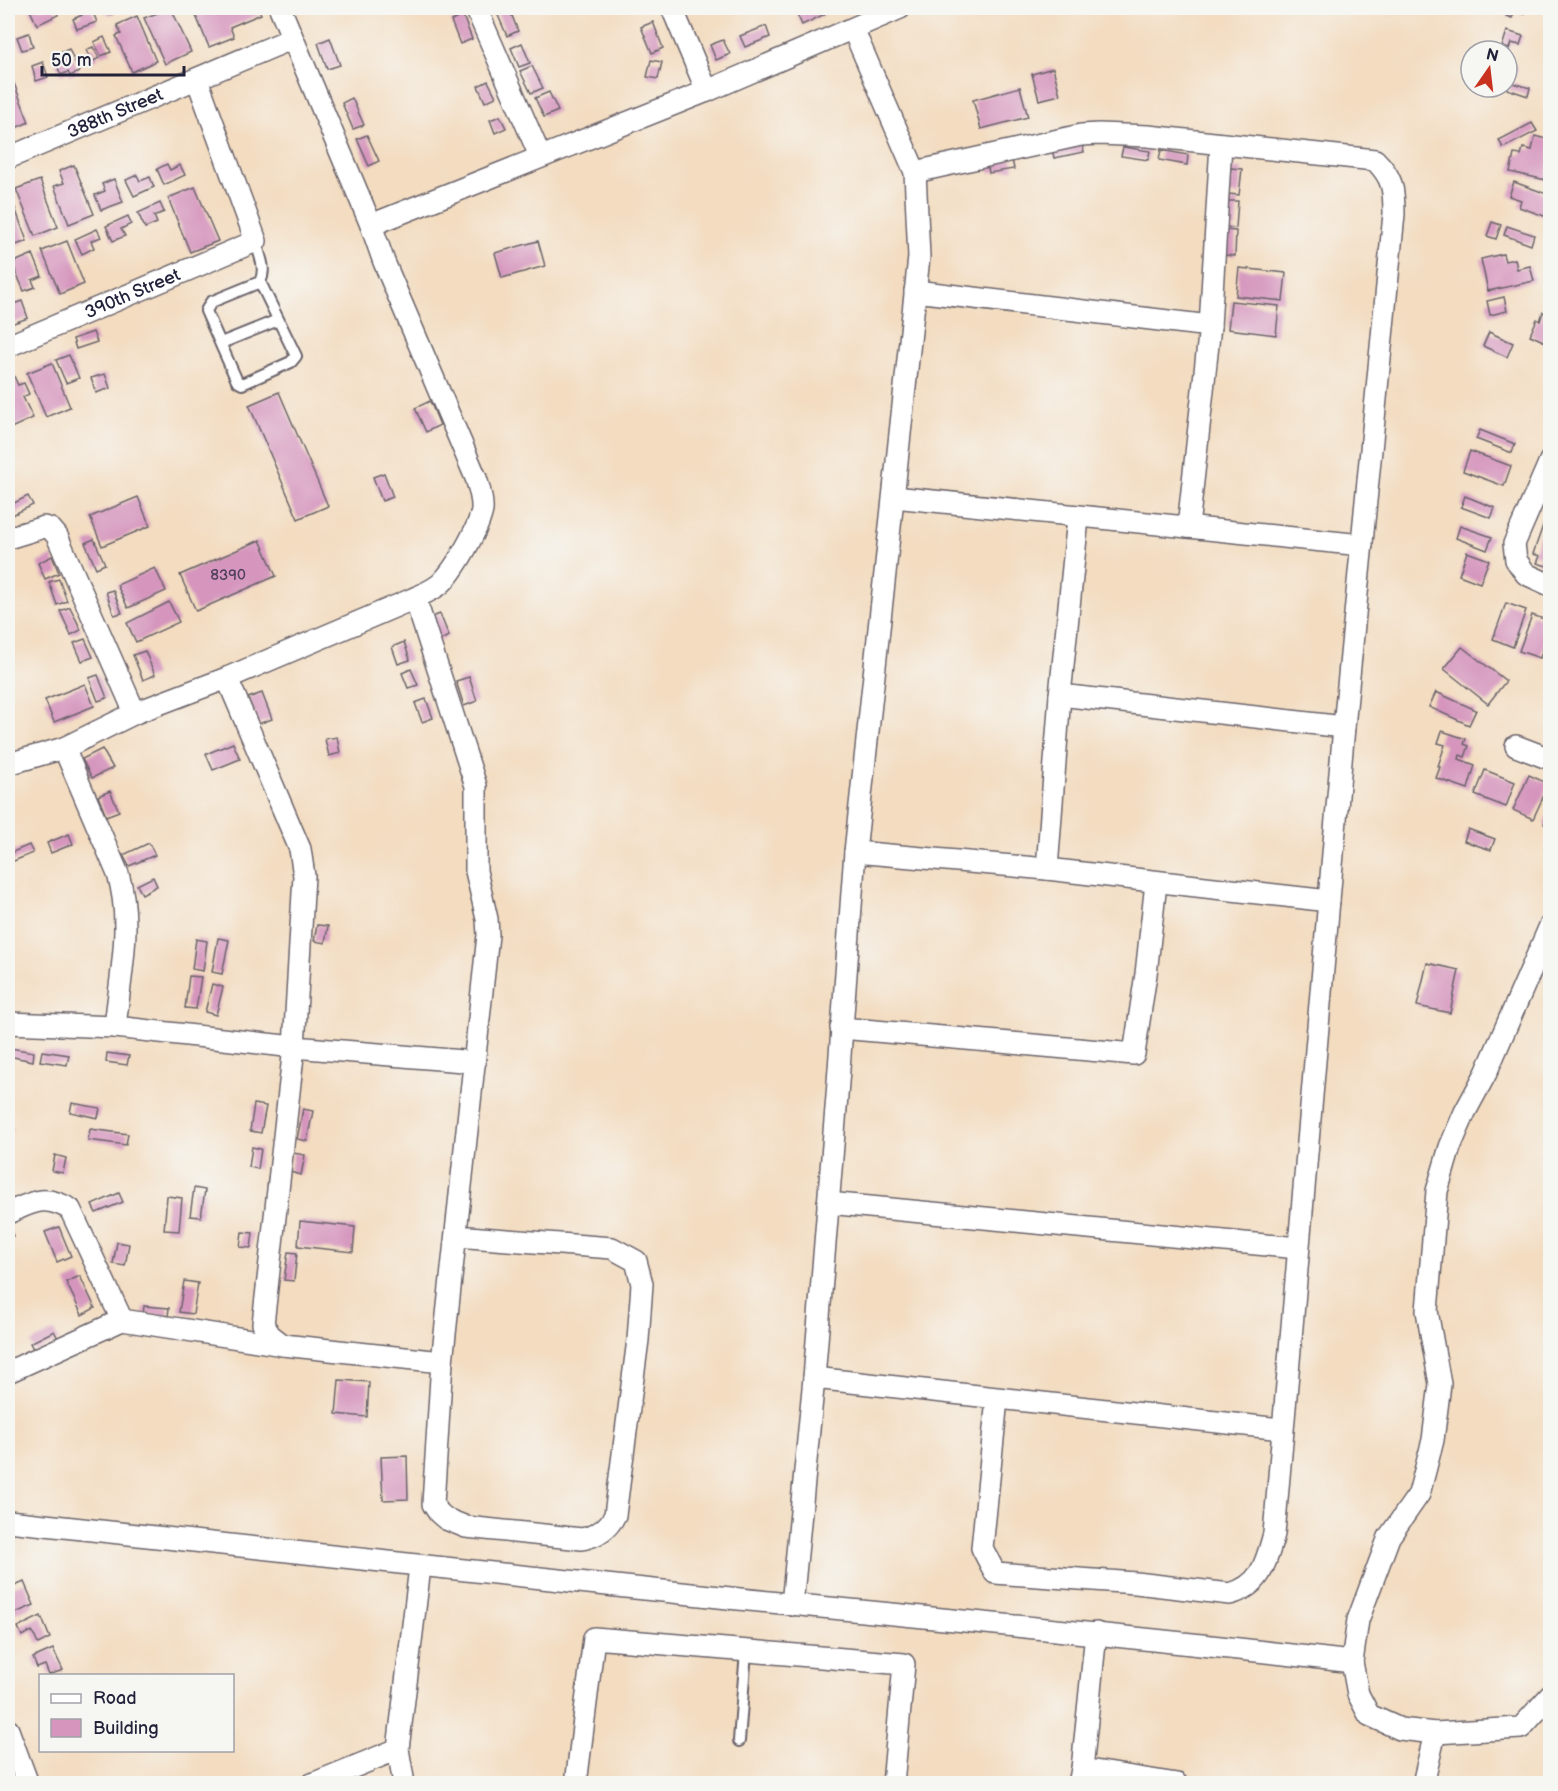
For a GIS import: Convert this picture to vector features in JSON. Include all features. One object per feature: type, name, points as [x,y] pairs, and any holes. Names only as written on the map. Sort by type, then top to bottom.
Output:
[{"type":"street","points":[[8,764],[64,748],[135,713],[227,678],[415,598],[441,583],[469,542],[480,516],[481,494],[280,8]]},
{"type":"street","points":[[476,8],[540,156]]},
{"type":"street","points":[[672,8],[707,91]]},
{"type":"street","points":[[371,225],[707,91],[900,8]]},
{"type":"street","points":[[792,1605],[814,1378],[855,852],[919,258],[915,172],[853,29]]},
{"type":"street","name":"388th Street","points":[[8,158],[291,39]]},
{"type":"street","points":[[197,79],[256,241]]},
{"type":"street","points":[[915,172],[1081,135],[1099,134],[1148,136],[1375,160],[1385,170],[1394,187],[1394,214],[1344,727],[1281,1429],[1274,1534],[1265,1563],[1256,1580],[1243,1590],[1230,1594],[1136,1583],[995,1574],[982,1548],[997,1399]]},
{"type":"street","points":[[1188,527],[1210,326],[1221,144]]},
{"type":"street","name":"390th Street","points":[[8,346],[256,241]]},
{"type":"street","points":[[915,291],[1210,326]]},
{"type":"street","points":[[1551,461],[1514,544],[1516,560],[1526,574],[1551,585]]},
{"type":"street","points":[[894,497],[1078,518],[1362,545]]},
{"type":"street","points":[[1047,869],[1060,695],[1078,518]]},
{"type":"street","points":[[8,538],[44,527],[51,529],[57,537],[135,713]]},
{"type":"street","points":[[415,598],[476,786],[476,871],[487,919],[488,935],[442,1362],[433,1504],[439,1513],[466,1527],[582,1539],[592,1537],[607,1527],[615,1515],[638,1340],[642,1284],[636,1261],[612,1248],[456,1236]]},
{"type":"street","points":[[227,678],[300,849],[304,876],[294,1047],[263,1323],[270,1335],[283,1345]]},
{"type":"street","points":[[1060,695],[1344,727]]},
{"type":"street","points":[[1516,746],[1551,759]]},
{"type":"street","points":[[64,748],[123,890],[125,933],[115,1027]]},
{"type":"street","points":[[855,852],[1047,869],[1329,901]]},
{"type":"street","points":[[841,1028],[1134,1054],[1156,883]]},
{"type":"street","points":[[1551,926],[1486,1073],[1465,1112],[1450,1147],[1437,1191],[1427,1311],[1440,1384],[1433,1440],[1419,1494],[1389,1537],[1358,1620],[1352,1662],[1358,1694],[1369,1715],[1400,1729],[1435,1733],[1521,1728],[1551,1696]]},
{"type":"street","points":[[8,1023],[115,1027],[294,1047],[475,1062]]},
{"type":"street","points":[[8,1213],[36,1201],[45,1200],[54,1200],[70,1209],[122,1320]]},
{"type":"street","points":[[828,1203],[1298,1248]]},
{"type":"street","points":[[8,1372],[122,1320],[283,1345],[442,1362]]},
{"type":"street","points":[[814,1378],[1281,1429]]},
{"type":"street","points":[[8,1521],[420,1567],[1096,1634],[1352,1662]]},
{"type":"street","points":[[404,1784],[398,1749],[420,1567]]},
{"type":"street","points":[[1096,1634],[1080,1776],[1177,1784]]},
{"type":"street","points":[[576,1784],[594,1638],[904,1664],[893,1784]]},
{"type":"street","points":[[8,1730],[28,1784]]},
{"type":"street","points":[[1423,1784],[1435,1733]]},
{"type":"street","points":[[312,1784],[398,1749]]},
{"type":"lane","points":[[256,241],[262,262],[263,276],[260,282],[211,302],[206,311],[237,381],[242,384],[296,356],[260,282]]},
{"type":"lane","points":[[221,344],[278,320]]},
{"type":"lane","points":[[739,1741],[746,1651]]},
{"type":"building","points":[[29,8],[55,8],[58,15],[37,25]]},
{"type":"building","points":[[79,8],[91,8],[97,22],[77,29],[73,19],[82,15]]},
{"type":"building","points":[[106,8],[126,8],[109,15]]},
{"type":"building","points":[[171,8],[191,52],[165,64],[144,18]]},
{"type":"building","points":[[202,8],[258,8],[261,14],[230,27],[234,37],[209,47],[194,11]]},
{"type":"building","points":[[509,8],[518,31],[507,36],[497,13]]},
{"type":"building","points":[[811,8],[822,8],[825,14],[802,25],[797,14]]},
{"type":"building","points":[[1508,8],[1526,8],[1524,14],[1515,11],[1512,18],[1506,16]]},
{"type":"building","points":[[137,16],[156,61],[132,72],[116,36],[121,34],[117,25]]},
{"type":"building","points":[[463,16],[472,39],[460,44],[451,21]]},
{"type":"building","points":[[653,22],[663,48],[652,53],[641,27]]},
{"type":"building","points":[[766,26],[770,37],[745,47],[740,36]]},
{"type":"building","points":[[1507,31],[1523,36],[1520,45],[1519,39],[1504,39]]},
{"type":"building","points":[[29,33],[33,47],[22,50],[17,37]]},
{"type":"building","points":[[104,37],[111,52],[101,56],[94,42]]},
{"type":"building","points":[[330,38],[340,65],[327,69],[318,43]]},
{"type":"building","points":[[723,40],[730,54],[716,60],[710,45]]},
{"type":"building","points":[[522,43],[530,63],[519,67],[511,48]]},
{"type":"building","points":[[93,47],[99,58],[92,62],[86,50]]},
{"type":"building","points":[[69,49],[79,72],[70,76],[68,72],[61,75],[53,56]]},
{"type":"building","points":[[651,60],[662,62],[658,79],[647,77]]},
{"type":"building","points":[[43,62],[48,77],[36,81],[32,66]]},
{"type":"building","points":[[532,66],[543,88],[531,93],[520,71]]},
{"type":"building","points":[[1053,68],[1060,95],[1039,100],[1032,74]]},
{"type":"building","points":[[10,73],[29,122],[11,130],[10,127],[8,128],[8,74]]},
{"type":"building","points":[[488,81],[496,97],[485,102],[478,86]]},
{"type":"building","points":[[1519,85],[1530,88],[1528,96],[1519,93]]},
{"type":"building","points":[[1020,87],[1028,117],[981,129],[973,100]]},
{"type":"building","points":[[549,92],[558,111],[544,117],[535,98]]},
{"type":"building","points":[[352,98],[364,125],[353,129],[342,103]]},
{"type":"building","points":[[500,116],[506,128],[495,133],[490,120]]},
{"type":"building","points":[[1532,123],[1537,131],[1503,148],[1499,140]]},
{"type":"building","points":[[367,135],[379,161],[369,166],[357,139]]},
{"type":"building","points":[[1535,136],[1550,140],[1550,159],[1546,180],[1510,172],[1514,154],[1521,155],[1523,148],[1532,150]]},
{"type":"building","points":[[1082,143],[1084,152],[1054,158],[1052,148]]},
{"type":"building","points":[[1123,147],[1150,151],[1148,160],[1121,156]]},
{"type":"building","points":[[1161,150],[1188,155],[1187,165],[1159,160]]},
{"type":"building","points":[[1012,159],[1014,169],[989,173],[987,163]]},
{"type":"building","points":[[167,164],[170,170],[180,165],[185,175],[164,185],[157,169]]},
{"type":"building","points":[[74,165],[94,214],[69,224],[54,186],[64,183],[59,171]]},
{"type":"building","points":[[1230,168],[1242,169],[1239,195],[1228,194]]},
{"type":"building","points":[[137,175],[140,181],[150,177],[154,187],[134,196],[126,180]]},
{"type":"building","points":[[114,179],[123,202],[101,210],[95,195],[105,191],[102,184]]},
{"type":"building","points":[[40,180],[58,227],[35,236],[16,189]]},
{"type":"building","points":[[1514,182],[1550,195],[1547,217],[1519,207],[1521,200],[1509,196]]},
{"type":"building","points":[[195,187],[218,241],[190,252],[168,198]]},
{"type":"building","points":[[11,197],[27,241],[8,248],[8,198]]},
{"type":"building","points":[[1225,201],[1238,201],[1236,228],[1224,227]]},
{"type":"building","points":[[160,203],[164,212],[154,216],[157,223],[145,228],[138,213]]},
{"type":"building","points":[[128,216],[131,224],[121,229],[125,236],[113,241],[106,226]]},
{"type":"building","points":[[1492,222],[1501,225],[1496,239],[1487,236]]},
{"type":"building","points":[[1507,226],[1534,235],[1531,245],[1504,235]]},
{"type":"building","points":[[97,229],[101,237],[91,241],[94,248],[82,254],[75,239]]},
{"type":"building","points":[[1225,230],[1236,231],[1235,256],[1223,255]]},
{"type":"building","points":[[67,241],[84,284],[60,294],[42,251]]},
{"type":"building","points":[[538,241],[545,266],[502,278],[495,253]]},
{"type":"building","points":[[33,254],[42,276],[32,280],[35,287],[24,291],[12,263]]},
{"type":"building","points":[[1503,254],[1505,261],[1515,259],[1517,269],[1530,266],[1534,281],[1488,291],[1481,259]]},
{"type":"building","points":[[1239,268],[1286,273],[1283,301],[1236,296]]},
{"type":"building","points":[[1504,297],[1507,311],[1490,315],[1487,301]]},
{"type":"building","points":[[22,301],[28,318],[8,325],[8,306]]},
{"type":"building","points":[[1231,301],[1279,306],[1276,335],[1228,329]]},
{"type":"building","points":[[1543,312],[1550,315],[1550,344],[1530,335],[1537,319],[1540,321]]},
{"type":"building","points":[[93,332],[97,342],[76,349],[73,339]]},
{"type":"building","points":[[1489,332],[1513,343],[1507,357],[1483,346]]},
{"type":"building","points":[[69,355],[79,378],[66,383],[56,360]]},
{"type":"building","points":[[52,363],[70,407],[46,417],[27,373]]},
{"type":"building","points":[[13,374],[18,385],[24,383],[29,394],[23,397],[33,418],[11,428],[8,420],[8,376]]},
{"type":"building","points":[[105,374],[110,388],[96,393],[91,378]]},
{"type":"building","points":[[279,392],[328,506],[298,519],[249,405]]},
{"type":"building","points":[[430,401],[440,425],[426,432],[415,408]]},
{"type":"building","points":[[1480,430],[1515,444],[1512,453],[1476,439]]},
{"type":"building","points":[[1470,451],[1511,466],[1504,486],[1463,471]]},
{"type":"building","points":[[384,473],[393,497],[382,501],[373,477]]},
{"type":"building","points":[[28,496],[33,505],[8,517],[8,506]]},
{"type":"building","points":[[1465,496],[1495,508],[1491,518],[1461,507]]},
{"type":"building","points":[[138,497],[150,526],[102,546],[90,517]]},
{"type":"building","points":[[1546,517],[1550,519],[1550,567],[1537,563],[1540,556],[1533,554]]},
{"type":"building","points":[[1460,526],[1492,537],[1487,550],[1456,538]]},
{"type":"building","points":[[94,539],[105,564],[96,568],[85,543]]},
{"type":"building","points":[[260,540],[276,576],[196,611],[180,575]]},
{"type":"building","points":[[1467,552],[1489,560],[1480,583],[1459,575]]},
{"type":"building","points":[[52,556],[59,573],[45,579],[38,563]]},
{"type":"building","points":[[155,568],[166,591],[128,608],[117,585]]},
{"type":"building","points":[[59,579],[67,601],[57,605],[49,582]]},
{"type":"building","points":[[113,590],[122,613],[114,615],[106,592]]},
{"type":"building","points":[[169,602],[179,622],[136,642],[127,623]]},
{"type":"building","points":[[1506,603],[1526,610],[1513,647],[1493,639]]},
{"type":"building","points":[[70,607],[81,630],[71,635],[60,611]]},
{"type":"building","points":[[440,614],[449,636],[438,641],[429,618]]},
{"type":"building","points":[[1532,615],[1550,621],[1550,628],[1540,658],[1519,651]]},
{"type":"building","points":[[85,639],[93,657],[82,661],[74,643]]},
{"type":"building","points":[[1550,639],[1550,657],[1545,655]]},
{"type":"building","points":[[404,642],[410,660],[398,664],[392,647]]},
{"type":"building","points":[[1462,647],[1506,681],[1488,704],[1444,669]]},
{"type":"building","points":[[145,651],[155,675],[143,680],[133,655]]},
{"type":"building","points":[[411,669],[418,685],[408,688],[402,673]]},
{"type":"building","points":[[98,675],[107,698],[98,701],[89,678]]},
{"type":"building","points":[[469,677],[477,701],[464,706],[456,681]]},
{"type":"building","points":[[85,684],[94,706],[54,722],[45,700]]},
{"type":"building","points":[[1436,692],[1476,710],[1469,725],[1429,707]]},
{"type":"building","points":[[262,693],[272,719],[258,724],[248,698]]},
{"type":"building","points":[[426,699],[433,718],[422,722],[415,703]]},
{"type":"building","points":[[1442,731],[1466,739],[1464,744],[1469,746],[1465,757],[1460,755],[1459,759],[1475,765],[1468,789],[1436,778],[1445,745],[1438,743]]},
{"type":"building","points":[[337,737],[340,753],[329,756],[325,739]]},
{"type":"building","points":[[233,743],[240,759],[213,770],[206,754]]},
{"type":"building","points":[[102,749],[113,768],[92,778],[82,759]]},
{"type":"building","points":[[1485,770],[1515,782],[1506,807],[1475,795]]},
{"type":"building","points":[[1529,775],[1549,784],[1533,819],[1513,810]]},
{"type":"building","points":[[110,791],[119,811],[106,816],[98,796]]},
{"type":"building","points":[[1550,809],[1550,827],[1544,824]]},
{"type":"building","points":[[1468,829],[1495,839],[1491,850],[1464,841]]},
{"type":"building","points":[[69,834],[73,844],[51,853],[47,843]]},
{"type":"building","points":[[149,843],[155,855],[129,866],[123,855]]},
{"type":"building","points":[[29,845],[33,853],[9,863],[8,854]]},
{"type":"building","points":[[153,877],[157,886],[142,894],[137,885]]},
{"type":"building","points":[[317,925],[328,926],[325,943],[314,941]]},
{"type":"building","points":[[218,938],[229,940],[222,974],[212,972]]},
{"type":"building","points":[[196,939],[207,941],[203,971],[192,969]]},
{"type":"building","points":[[1427,963],[1459,970],[1450,1013],[1417,1006]]},
{"type":"building","points":[[189,976],[201,977],[196,1009],[185,1008]]},
{"type":"building","points":[[212,984],[223,987],[216,1015],[205,1012]]},
{"type":"building","points":[[10,1048],[34,1052],[33,1061],[8,1056]]},
{"type":"building","points":[[42,1051],[69,1055],[67,1065],[40,1061]]},
{"type":"building","points":[[107,1053],[129,1056],[127,1065],[106,1062]]},
{"type":"building","points":[[72,1103],[100,1108],[98,1118],[70,1112]]},
{"type":"building","points":[[254,1104],[266,1106],[261,1133],[250,1131]]},
{"type":"building","points":[[303,1109],[313,1111],[307,1141],[297,1139]]},
{"type":"building","points":[[8,1118],[13,1131],[8,1133]]},
{"type":"building","points":[[90,1129],[128,1134],[126,1145],[88,1140]]},
{"type":"building","points":[[252,1147],[261,1149],[258,1169],[249,1167]]},
{"type":"building","points":[[293,1153],[305,1155],[301,1175],[290,1172]]},
{"type":"building","points":[[55,1155],[66,1158],[63,1173],[52,1171]]},
{"type":"building","points":[[194,1188],[205,1190],[201,1217],[190,1216]]},
{"type":"building","points":[[119,1193],[123,1202],[96,1213],[92,1205]]},
{"type":"building","points":[[167,1196],[182,1198],[179,1231],[164,1230]]},
{"type":"building","points":[[300,1221],[355,1227],[353,1252],[298,1246]]},
{"type":"building","points":[[8,1223],[13,1236],[8,1238]]},
{"type":"building","points":[[59,1227],[71,1256],[57,1262],[45,1232]]},
{"type":"building","points":[[242,1232],[253,1233],[251,1248],[240,1247]]},
{"type":"building","points":[[117,1242],[129,1244],[125,1266],[113,1264]]},
{"type":"building","points":[[288,1252],[297,1253],[294,1281],[284,1280]]},
{"type":"building","points":[[80,1276],[95,1308],[82,1315],[66,1282]]},
{"type":"building","points":[[184,1281],[198,1283],[193,1314],[179,1312]]},
{"type":"building","points":[[144,1306],[169,1308],[168,1316],[143,1314]]},
{"type":"building","points":[[54,1331],[59,1340],[35,1352],[30,1343]]},
{"type":"building","points":[[339,1380],[369,1382],[367,1417],[336,1414]]},
{"type":"building","points":[[407,1456],[408,1499],[383,1500],[381,1457]]},
{"type":"building","points":[[24,1582],[34,1605],[13,1614],[8,1602],[8,1589]]},
{"type":"building","points":[[41,1616],[50,1638],[38,1644],[32,1631],[22,1636],[18,1627]]},
{"type":"building","points":[[53,1649],[63,1670],[49,1674],[45,1665],[37,1668],[33,1658]]}]
